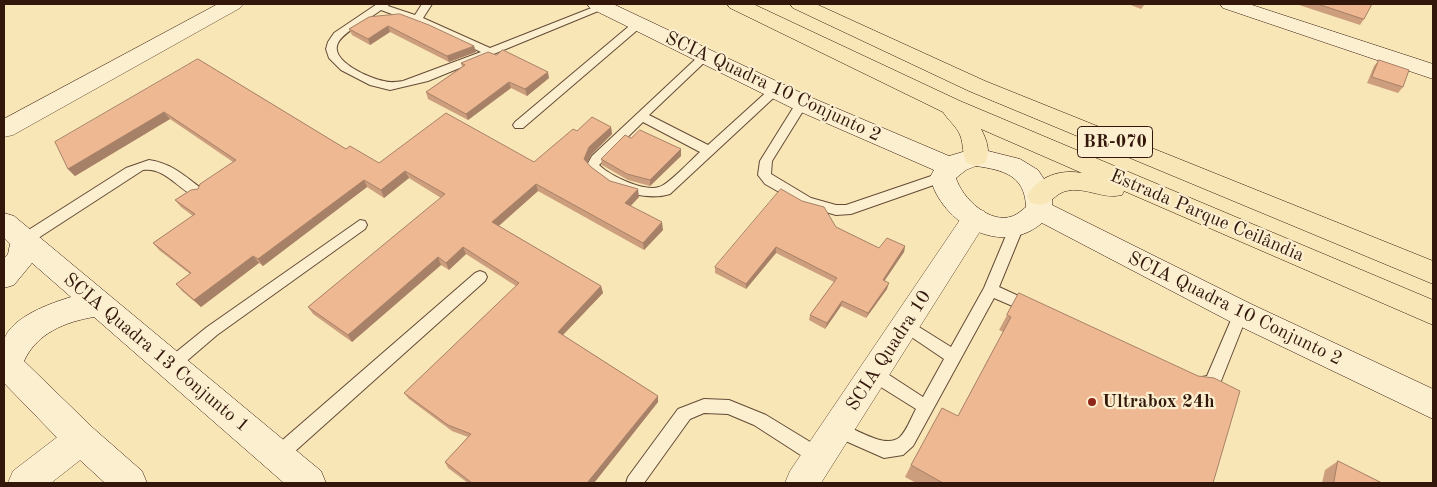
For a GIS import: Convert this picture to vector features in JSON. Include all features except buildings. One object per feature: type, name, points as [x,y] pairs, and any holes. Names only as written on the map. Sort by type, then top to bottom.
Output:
[{"type":"highway","name":"Estrada Parque Ceilândia","points":[[737,4],[952,107],[1433,313]]},
{"type":"highway","name":"Estrada Parque Ceilândia","points":[[800,4],[977,86],[1433,273]]},
{"type":"highway","points":[[952,107],[969,128],[975,140],[976,157]]},
{"type":"highway","points":[[1032,210],[1059,182],[1074,181],[1134,193],[1210,217]]},
{"type":"street","points":[[4,129],[233,4]]},
{"type":"street","points":[[1230,4],[1433,72]]},
{"type":"street","name":"SCIA Quadra 10 Conjunto 2","points":[[600,5],[947,172]]},
{"type":"street","points":[[1367,51],[1433,78]]},
{"type":"street","points":[[976,157],[999,160],[1020,170],[1036,184],[1032,210],[1000,227],[966,215],[950,197],[944,184],[947,172],[961,159],[976,157]]},
{"type":"street","name":"SCIA Quadra 10 Conjunto 2","points":[[1032,210],[1433,405]]},
{"type":"street","name":"SCIA Quadra 10","points":[[802,483],[975,218]]},
{"type":"street","points":[[4,277],[22,258],[14,231]]},
{"type":"street","name":"SCIA Quadra 13 Conjunto 1","points":[[14,231],[309,483]]},
{"type":"street","points":[[98,304],[71,308],[51,316],[29,329],[13,348],[5,364],[81,439],[130,483]]},
{"type":"street","points":[[25,483],[81,439]]},
{"type":"lane","points":[[418,18],[427,4]]},
{"type":"lane","points":[[490,52],[447,30],[382,6],[338,35],[332,42],[331,51],[336,62],[374,83],[389,86],[406,84],[490,52],[600,5]]},
{"type":"lane","points":[[518,125],[638,24]]},
{"type":"lane","points":[[705,56],[596,159],[593,165],[596,170],[638,191],[656,194],[665,191],[776,90]]},
{"type":"lane","points":[[802,103],[766,160],[764,175],[770,181],[821,208],[833,211],[846,210],[947,172]]},
{"type":"lane","points":[[641,116],[710,151]]},
{"type":"lane","points":[[14,231],[147,164],[158,164],[197,192]]},
{"type":"lane","points":[[838,430],[884,450],[897,449],[907,441],[991,290],[1032,210]]},
{"type":"lane","points":[[170,366],[212,331],[360,225]]},
{"type":"lane","points":[[277,456],[480,276]]},
{"type":"lane","points":[[991,290],[1043,314]]},
{"type":"lane","points":[[1182,379],[1191,383],[1204,384],[1213,381],[1241,313]]},
{"type":"lane","points":[[906,326],[953,357]]},
{"type":"lane","points":[[874,374],[926,407]]},
{"type":"lane","points":[[634,483],[684,414],[704,406],[729,407],[760,420],[819,457]]},
{"type":"place","name":"Ultrabox 24h","points":[[1092,402]]}]
